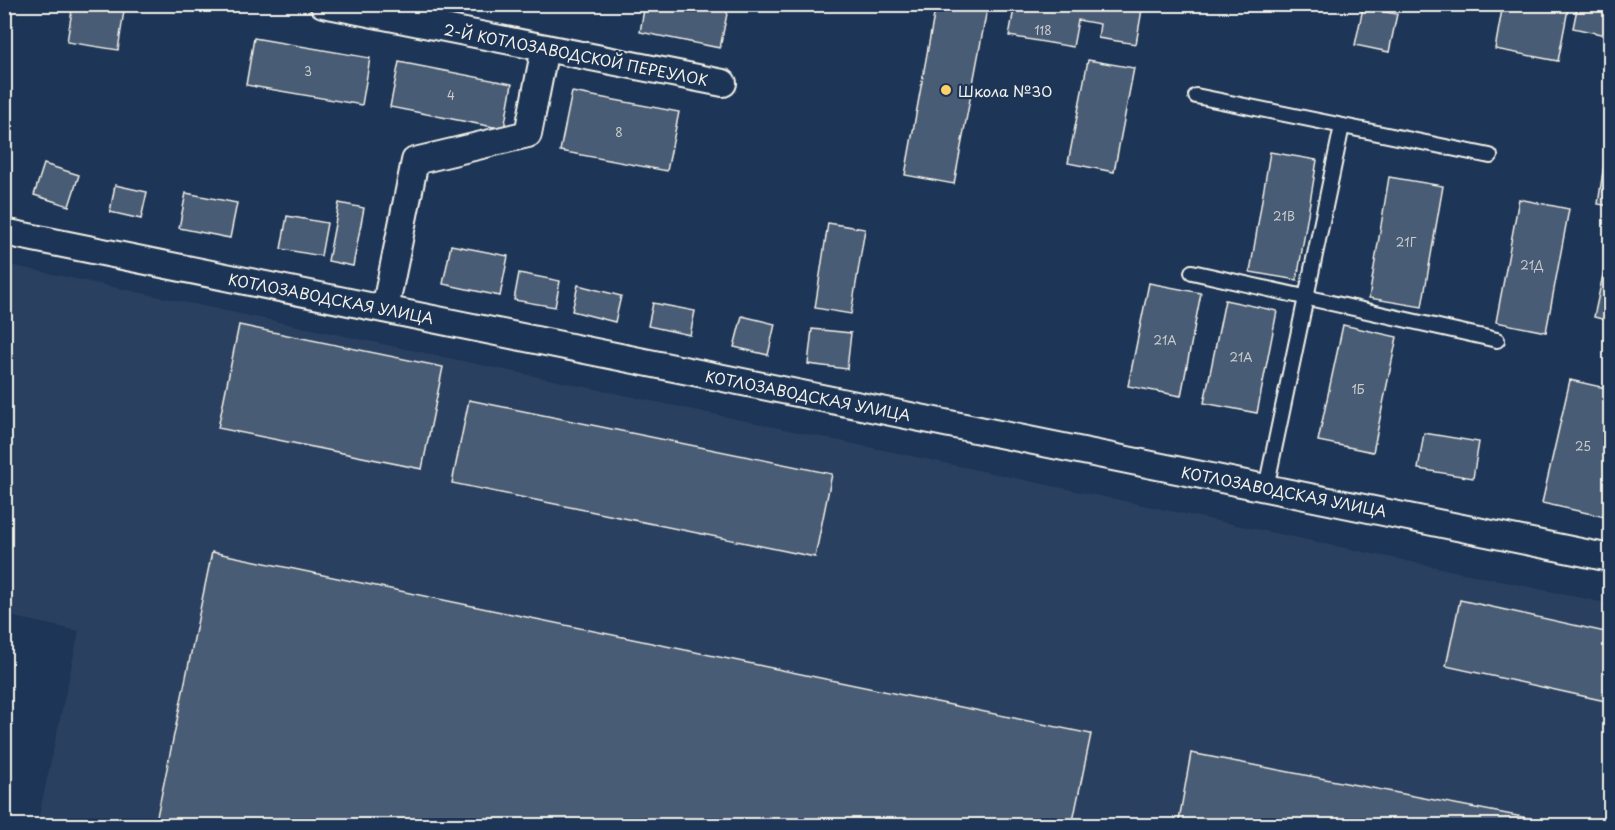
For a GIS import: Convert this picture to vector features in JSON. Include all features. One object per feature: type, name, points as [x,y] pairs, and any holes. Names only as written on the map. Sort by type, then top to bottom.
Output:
[{"type":"street","name":"2-Й КОТЛОЗАВОДСКОЙ ПЕРЕУЛОК","points":[[323,4],[388,11],[545,48],[723,83]]},
{"type":"street","points":[[385,309],[415,161],[528,134],[545,48]]},
{"type":"street","name":"КОТЛОЗАВОДСКАЯ УЛИЦА","points":[[4,232],[1611,558]]},
{"type":"lane","points":[[1196,96],[1490,156]]},
{"type":"lane","points":[[1266,488],[1342,126]]},
{"type":"lane","points":[[1192,272],[1497,340]]},
{"type":"shaded area","points":[[5,264],[1610,604],[1610,825],[37,825],[79,631],[5,615]]},
{"type":"building","points":[[73,4],[125,4],[118,50],[67,42]]},
{"type":"building","points":[[482,4],[518,4],[517,11]]},
{"type":"building","points":[[645,4],[729,4],[720,48],[640,32]]},
{"type":"building","name":"Школа №30","points":[[936,4],[988,4],[954,184],[905,175]]},
{"type":"building","name":"Школа №30","points":[[989,4],[1143,4],[1136,44],[1098,38],[1100,24],[1078,20],[1073,47],[1009,36],[1014,9]]},
{"type":"building","points":[[1503,4],[1569,4],[1558,61],[1495,49]]},
{"type":"building","points":[[1578,4],[1610,4],[1610,36],[1573,28]]},
{"type":"building","points":[[1363,8],[1397,14],[1389,52],[1355,45]]},
{"type":"building","points":[[254,38],[370,58],[362,105],[246,85]]},
{"type":"building","points":[[1088,60],[1134,68],[1114,172],[1068,163]]},
{"type":"building","points":[[399,62],[512,84],[504,129],[390,107]]},
{"type":"building","points":[[572,92],[679,112],[667,171],[560,151]]},
{"type":"building","points":[[1610,126],[1610,206],[1598,204]]},
{"type":"building","points":[[1270,152],[1317,160],[1297,280],[1250,272]]},
{"type":"building","points":[[44,164],[79,175],[69,206],[34,195]]},
{"type":"building","points":[[1389,177],[1443,186],[1422,307],[1369,298]]},
{"type":"building","points":[[115,185],[147,192],[141,219],[110,212]]},
{"type":"building","points":[[186,193],[237,203],[230,238],[179,228]]},
{"type":"building","points":[[1519,199],[1569,209],[1546,332],[1496,322]]},
{"type":"building","points":[[339,203],[364,208],[353,266],[328,261]]},
{"type":"building","points":[[287,216],[327,223],[321,256],[281,249]]},
{"type":"building","points":[[828,223],[865,229],[851,314],[815,308]]},
{"type":"building","points":[[1610,242],[1610,321],[1594,317]]},
{"type":"building","points":[[451,245],[508,256],[500,296],[443,284]]},
{"type":"building","points":[[519,273],[560,281],[555,307],[514,300]]},
{"type":"building","points":[[1149,283],[1201,293],[1181,396],[1128,386]]},
{"type":"building","points":[[578,285],[621,296],[615,322],[572,311]]},
{"type":"building","points":[[1225,300],[1277,311],[1257,413],[1204,403]]},
{"type":"building","points":[[653,303],[695,311],[690,335],[648,326]]},
{"type":"building","points":[[742,316],[775,324],[768,355],[734,347]]},
{"type":"building","points":[[239,325],[443,367],[422,469],[218,428]]},
{"type":"building","points":[[1343,325],[1397,337],[1373,452],[1318,441]]},
{"type":"building","points":[[812,329],[851,333],[847,369],[808,364]]},
{"type":"building","points":[[1570,380],[1610,389],[1610,518],[1542,503]]},
{"type":"building","points":[[469,400],[832,474],[815,557],[452,483]]},
{"type":"building","points":[[1424,433],[1479,442],[1473,478],[1418,469]]},
{"type":"building","points":[[212,552],[1091,734],[1072,826],[155,826]]},
{"type":"building","points":[[1460,600],[1610,633],[1610,702],[1446,666]]},
{"type":"building","points":[[1191,753],[1569,826],[1178,826]]},
{"type":"building","points":[[4,792],[11,794],[4,824]]},
{"type":"place","name":"Школа №30","points":[[946,90]]}]
